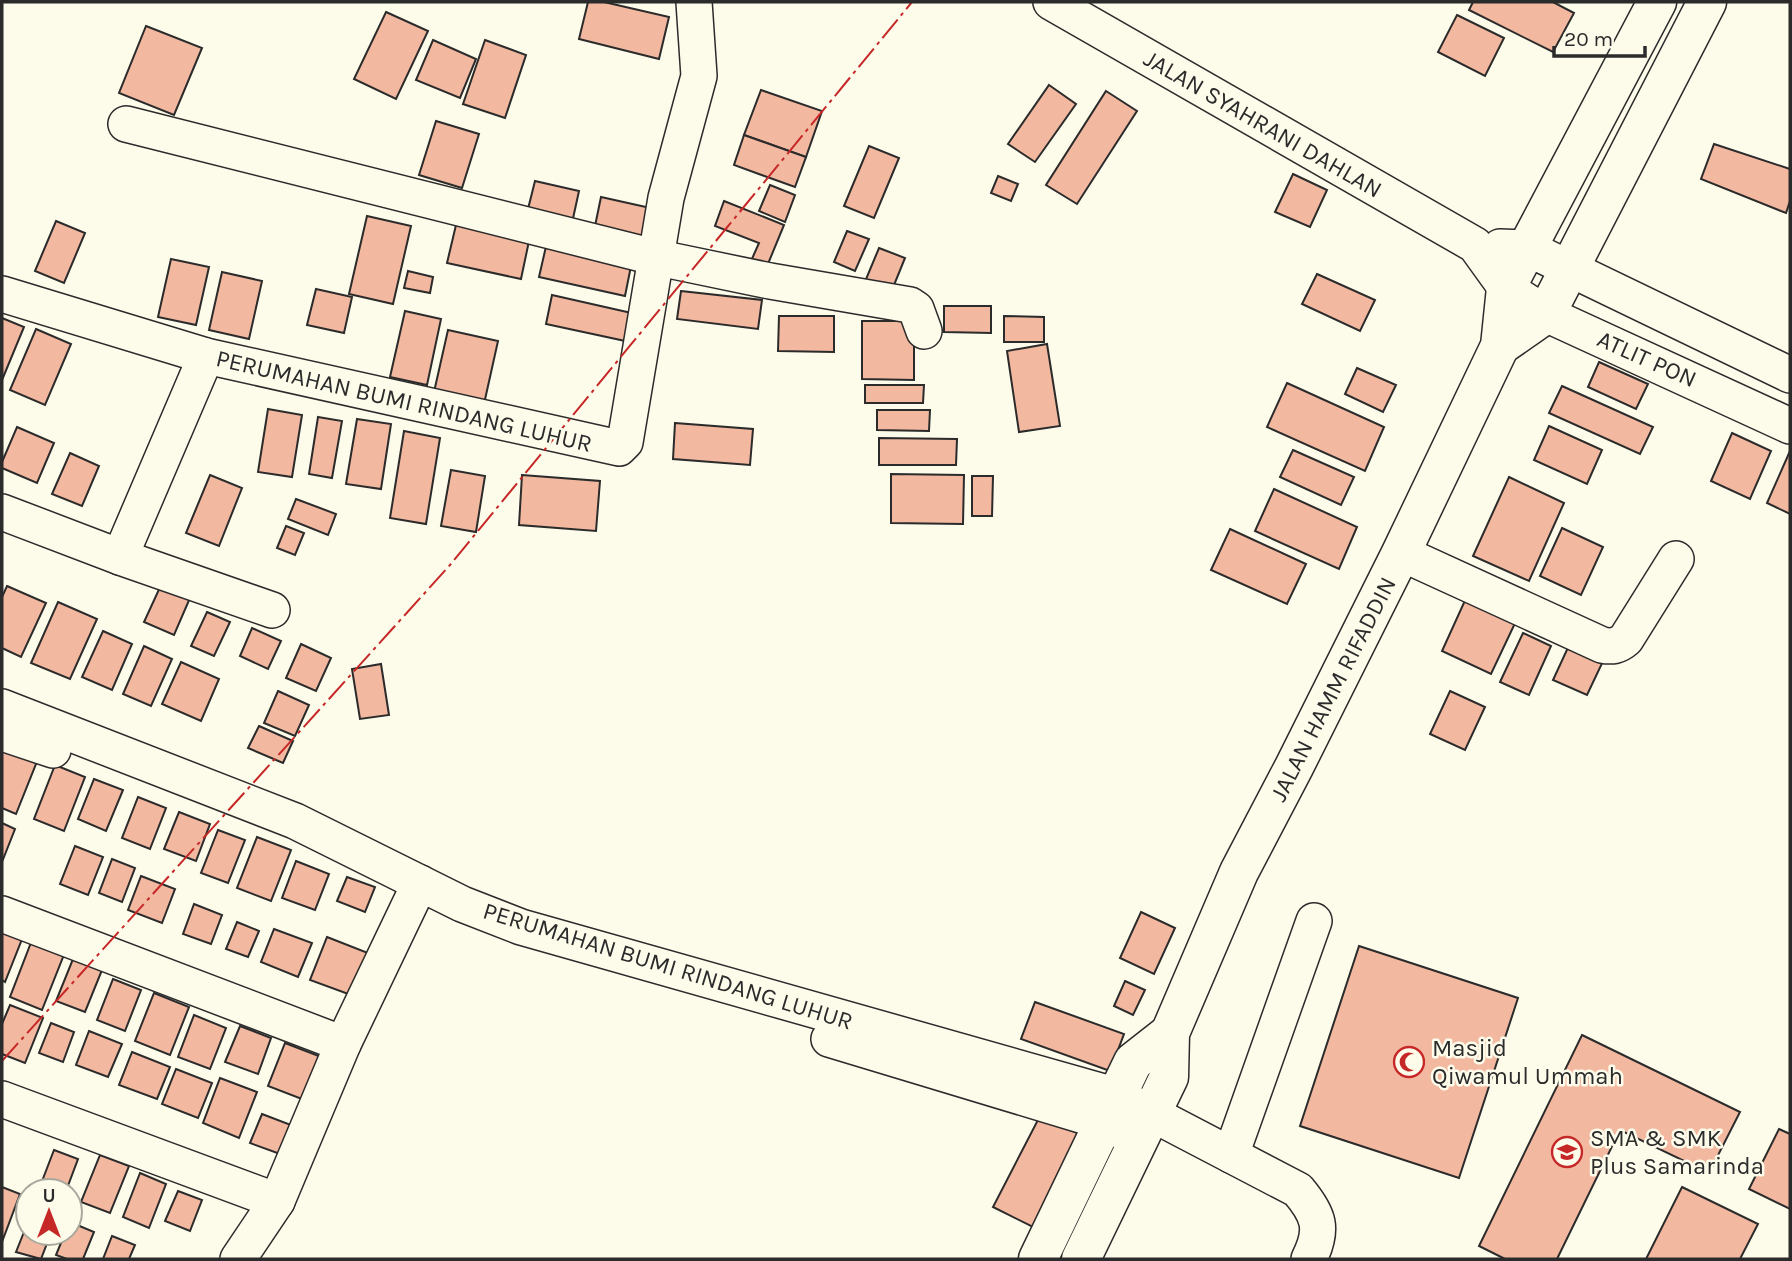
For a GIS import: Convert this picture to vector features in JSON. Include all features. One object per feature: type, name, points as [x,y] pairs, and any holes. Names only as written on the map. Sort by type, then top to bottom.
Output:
[{"type":"main road","points":[[1506,288],[1657,2]]},
{"type":"main road","points":[[1546,314],[1707,2]]},
{"type":"main road","name":"JALAN HAMM RIFADDIN","points":[[1081,1259],[1168,1077],[1170,1033],[1239,872],[1401,553],[1500,346],[1506,288]]},
{"type":"main road","name":"JALAN HAMM RIFADDIN","points":[[1500,346],[1546,314]]},
{"type":"main road","name":"JALAN HAMM RIFADDIN","points":[[1038,1259],[1133,1062],[1170,1033]]},
{"type":"street","points":[[654,257],[667,191],[699,76],[694,2]]},
{"type":"street","name":"JALAN SYAHRANI DAHLAN","points":[[1051,2],[1475,245],[1506,288]]},
{"type":"street","points":[[126,124],[654,257],[770,281],[910,305],[916,309],[924,331]]},
{"type":"street","name":"JALAN SYAHRANI DAHLAN","points":[[1475,245],[1527,248]]},
{"type":"street","name":"ATLIT PON","points":[[1527,248],[1790,375]]},
{"type":"street","name":"PERUMAHAN BUMI RINDANG LUHUR","points":[[2,294],[206,356],[617,449],[625,442],[654,257]]},
{"type":"street","name":"ATLIT PON","points":[[1506,288],[1546,314],[1790,426]]},
{"type":"street","points":[[120,557],[206,356]]},
{"type":"street","points":[[2,512],[272,611]]},
{"type":"street","points":[[1401,553],[1602,645],[1611,646],[1619,645],[1626,639],[1676,559]]},
{"type":"street","points":[[2,707],[295,821],[417,893]]},
{"type":"street","points":[[2,733],[196,805],[417,893],[543,952],[1111,1109],[1145,1126],[1231,1155],[1298,1190],[1316,1211],[1318,1242],[1309,1259]]},
{"type":"street","points":[[238,1259],[277,1201],[343,1045],[417,893]]},
{"type":"street","points":[[2,914],[343,1045]]},
{"type":"street","points":[[1231,1155],[1314,920]]},
{"type":"street","points":[[2,1099],[277,1201]]},
{"type":"building","points":[[588,2],[604,2],[669,17],[659,59],[579,39]]},
{"type":"building","points":[[1473,2],[1553,2],[1574,13],[1553,52],[1469,10]]},
{"type":"building","points":[[386,12],[428,31],[396,99],[354,79]]},
{"type":"building","points":[[1457,15],[1504,38],[1485,76],[1438,52]]},
{"type":"building","points":[[146,26],[202,48],[174,115],[119,93]]},
{"type":"building","points":[[433,40],[476,59],[460,98],[416,80]]},
{"type":"building","points":[[485,40],[526,55],[505,118],[463,104]]},
{"type":"building","points":[[1049,85],[1076,104],[1035,162],[1008,144]]},
{"type":"building","points":[[761,90],[822,111],[806,157],[744,135]]},
{"type":"building","points":[[1106,91],[1137,111],[1077,204],[1046,185]]},
{"type":"building","points":[[436,121],[479,134],[462,188],[419,175]]},
{"type":"building","points":[[744,135],[806,157],[795,187],[734,165]]},
{"type":"building","points":[[1714,144],[1790,169],[1790,201],[1786,213],[1701,179]]},
{"type":"building","points":[[869,146],[899,158],[874,218],[844,206]]},
{"type":"building","points":[[1293,174],[1327,190],[1310,227],[1275,212]]},
{"type":"building","points":[[998,176],[1018,184],[1011,201],[991,193]]},
{"type":"building","points":[[535,181],[579,191],[572,223],[527,213]]},
{"type":"building","points":[[770,185],[795,195],[785,222],[759,211]]},
{"type":"building","points":[[601,197],[655,209],[649,238],[595,226]]},
{"type":"building","points":[[724,201],[784,225],[763,276],[747,270],[759,243],[715,226]]},
{"type":"building","points":[[367,216],[411,226],[393,304],[349,294]]},
{"type":"building","points":[[56,221],[85,233],[64,283],[35,271]]},
{"type":"building","points":[[456,225],[529,241],[521,279],[447,263]]},
{"type":"building","points":[[847,231],[869,239],[855,271],[834,262]]},
{"type":"building","points":[[547,242],[632,261],[625,296],[539,277]]},
{"type":"building","points":[[879,248],[905,258],[890,295],[864,284]]},
{"type":"building","points":[[171,259],[209,267],[196,325],[158,317]]},
{"type":"building","points":[[408,271],[433,277],[430,293],[404,288]]},
{"type":"building","points":[[222,272],[262,281],[249,339],[209,330]]},
{"type":"building","points":[[1317,274],[1375,300],[1360,331],[1302,304]]},
{"type":"building","points":[[316,289],[352,297],[344,333],[307,325]]},
{"type":"building","points":[[681,291],[762,300],[758,329],[677,319]]},
{"type":"building","points":[[552,295],[636,314],[630,342],[546,324]]},
{"type":"building","points":[[944,306],[991,306],[991,333],[944,332]]},
{"type":"building","points":[[405,311],[441,319],[427,385],[390,377]]},
{"type":"building","points":[[779,316],[834,316],[834,352],[778,351]]},
{"type":"building","points":[[1004,316],[1044,317],[1044,342],[1004,342]]},
{"type":"building","points":[[2,318],[24,327],[2,380]]},
{"type":"building","points":[[862,321],[914,321],[914,380],[862,379]]},
{"type":"building","points":[[36,329],[71,344],[45,405],[10,390]]},
{"type":"building","points":[[448,330],[498,341],[484,404],[434,392]]},
{"type":"building","points":[[1047,344],[1060,426],[1019,432],[1007,351]]},
{"type":"building","points":[[1599,362],[1648,384],[1636,409],[1588,387]]},
{"type":"building","points":[[1357,368],[1396,385],[1383,412],[1345,394]]},
{"type":"building","points":[[1287,383],[1384,427],[1365,471],[1267,427]]},
{"type":"building","points":[[865,385],[924,385],[923,403],[865,403]]},
{"type":"building","points":[[1562,386],[1653,427],[1640,454],[1549,413]]},
{"type":"building","points":[[268,409],[302,415],[292,477],[258,472]]},
{"type":"building","points":[[877,410],[930,410],[929,431],[877,430]]},
{"type":"building","points":[[318,417],[342,421],[332,478],[309,474]]},
{"type":"building","points":[[357,419],[391,424],[381,489],[346,484]]},
{"type":"building","points":[[675,423],[753,429],[750,465],[673,459]]},
{"type":"building","points":[[1549,426],[1602,450],[1587,484],[1534,460]]},
{"type":"building","points":[[17,427],[54,443],[37,483],[2,468]]},
{"type":"building","points":[[404,431],[440,438],[426,524],[390,518]]},
{"type":"building","points":[[1732,433],[1771,451],[1750,499],[1711,481]]},
{"type":"building","points":[[879,438],[957,439],[956,465],[879,465]]},
{"type":"building","points":[[1293,450],[1354,477],[1341,505],[1280,477]]},
{"type":"building","points":[[1790,451],[1790,514],[1767,503]]},
{"type":"building","points":[[70,453],[99,466],[82,506],[52,494]]},
{"type":"building","points":[[451,470],[485,476],[476,532],[441,526]]},
{"type":"building","points":[[891,474],[964,475],[963,524],[891,523]]},
{"type":"building","points":[[210,475],[242,488],[219,546],[186,533]]},
{"type":"building","points":[[522,475],[600,481],[596,531],[519,525]]},
{"type":"building","points":[[972,476],[993,476],[992,516],[972,516]]},
{"type":"building","points":[[1509,477],[1564,503],[1529,581],[1473,556]]},
{"type":"building","points":[[1274,489],[1357,527],[1339,569],[1255,531]]},
{"type":"building","points":[[296,499],[336,514],[328,535],[288,519]]},
{"type":"building","points":[[286,526],[304,533],[295,555],[277,548]]},
{"type":"building","points":[[1562,528],[1603,547],[1581,595],[1540,576]]},
{"type":"building","points":[[1230,529],[1306,564],[1287,604],[1211,570]]},
{"type":"building","points":[[161,585],[190,598],[174,635],[144,622]]},
{"type":"building","points":[[7,586],[46,603],[21,657],[2,648],[2,597]]},
{"type":"building","points":[[1467,596],[1517,619],[1491,674],[1442,651]]},
{"type":"building","points":[[58,602],[97,619],[70,679],[31,663]]},
{"type":"building","points":[[207,612],[230,622],[214,656],[191,646]]},
{"type":"building","points":[[252,628],[281,641],[268,669],[240,656]]},
{"type":"building","points":[[103,631],[132,644],[112,690],[82,677]]},
{"type":"building","points":[[1523,633],[1551,646],[1529,695],[1500,682]]},
{"type":"building","points":[[1571,641],[1605,657],[1587,695],[1553,680]]},
{"type":"building","points":[[301,644],[331,658],[316,691],[286,678]]},
{"type":"building","points":[[144,646],[172,659],[151,706],[123,694]]},
{"type":"building","points":[[181,662],[219,679],[201,721],[162,704]]},
{"type":"building","points":[[381,664],[389,715],[360,719],[352,669]]},
{"type":"building","points":[[278,691],[309,705],[295,736],[264,723]]},
{"type":"building","points":[[1450,691],[1485,707],[1465,750],[1430,734]]},
{"type":"building","points":[[259,726],[293,741],[283,763],[248,748]]},
{"type":"building","points":[[6,741],[40,754],[16,814],[2,808],[2,752]]},
{"type":"building","points":[[55,765],[85,777],[64,831],[34,819]]},
{"type":"building","points":[[94,779],[123,790],[106,831],[78,819]]},
{"type":"building","points":[[138,797],[166,808],[150,849],[122,838]]},
{"type":"building","points":[[179,812],[210,824],[196,861],[164,849]]},
{"type":"building","points":[[2,823],[15,829],[2,862]]},
{"type":"building","points":[[218,830],[245,840],[228,883],[201,873]]},
{"type":"building","points":[[257,837],[291,850],[271,901],[237,888]]},
{"type":"building","points":[[75,846],[103,857],[88,895],[60,884]]},
{"type":"building","points":[[112,859],[135,868],[122,902],[99,893]]},
{"type":"building","points":[[296,861],[329,874],[315,910],[282,898]]},
{"type":"building","points":[[141,876],[175,889],[162,923],[128,910]]},
{"type":"building","points":[[347,877],[375,887],[365,912],[337,901]]},
{"type":"building","points":[[194,904],[222,915],[211,944],[183,934]]},
{"type":"building","points":[[1141,912],[1175,928],[1154,974],[1120,958]]},
{"type":"building","points":[[237,922],[259,931],[248,957],[226,949]]},
{"type":"building","points":[[2,926],[24,934],[5,982],[2,980]]},
{"type":"building","points":[[274,929],[312,943],[298,977],[261,962]]},
{"type":"building","points":[[327,937],[368,953],[351,995],[310,980]]},
{"type":"building","points":[[32,940],[65,952],[42,1010],[10,997]]},
{"type":"building","name":"Masjid Qiwamul Ummah","points":[[1359,946],[1518,998],[1459,1178],[1300,1126]]},
{"type":"building","points":[[73,959],[102,970],[85,1012],[56,1001]]},
{"type":"building","points":[[113,979],[141,990],[125,1031],[97,1020]]},
{"type":"building","points":[[1125,981],[1145,990],[1133,1015],[1114,1006]]},
{"type":"building","points":[[154,993],[189,1007],[170,1055],[135,1041]]},
{"type":"building","points":[[1035,1002],[1124,1034],[1110,1071],[1021,1039]]},
{"type":"building","points":[[10,1005],[43,1018],[25,1063],[2,1054],[2,1024]]},
{"type":"building","points":[[194,1015],[226,1028],[210,1069],[178,1057]]},
{"type":"building","points":[[51,1023],[74,1032],[63,1062],[39,1053]]},
{"type":"building","points":[[240,1026],[271,1038],[258,1074],[225,1062]]},
{"type":"building","points":[[89,1031],[122,1044],[108,1077],[76,1065]]},
{"type":"building","name":"SMA & SMK Plus Samarinda","points":[[1582,1035],[1740,1112],[1709,1173],[1620,1130],[1557,1259],[1505,1259],[1479,1246]]},
{"type":"building","points":[[285,1043],[324,1058],[307,1101],[268,1086]]},
{"type":"building","points":[[132,1052],[170,1067],[157,1099],[119,1085]]},
{"type":"building","points":[[176,1069],[212,1083],[198,1118],[162,1104]]},
{"type":"building","points":[[220,1078],[257,1092],[239,1138],[203,1123]]},
{"type":"building","points":[[262,1114],[291,1125],[280,1154],[250,1143]]},
{"type":"building","points":[[1041,1114],[1081,1135],[1033,1227],[993,1207]]},
{"type":"building","name":"SMA & SMK Plus Samarinda","points":[[1779,1129],[1790,1134],[1790,1209],[1749,1189]]},
{"type":"building","points":[[54,1150],[78,1159],[71,1177],[44,1177]]},
{"type":"building","points":[[100,1155],[129,1166],[110,1213],[84,1203],[84,1195]]},
{"type":"building","points":[[140,1173],[166,1184],[149,1228],[123,1217]]},
{"type":"building","points":[[2,1187],[14,1192],[14,1210],[2,1242]]},
{"type":"building","points":[[1682,1187],[1758,1224],[1740,1259],[1646,1259]]},
{"type":"building","points":[[178,1191],[202,1200],[190,1231],[165,1221]]},
{"type":"building","points":[[84,1228],[94,1232],[83,1259],[67,1259],[56,1255],[59,1247],[84,1247]]},
{"type":"building","points":[[112,1236],[135,1245],[129,1259],[103,1259]]},
{"type":"building","points":[[18,1247],[46,1247],[41,1259],[16,1252]]},
{"type":"power","points":[[2,1061],[450,565],[912,2]]},
{"type":"place","name":"Masjid Qiwamul Ummah","points":[[1409,1062]]},
{"type":"place","name":"SMA & SMK Plus Samarinda","points":[[1567,1152]]}]
